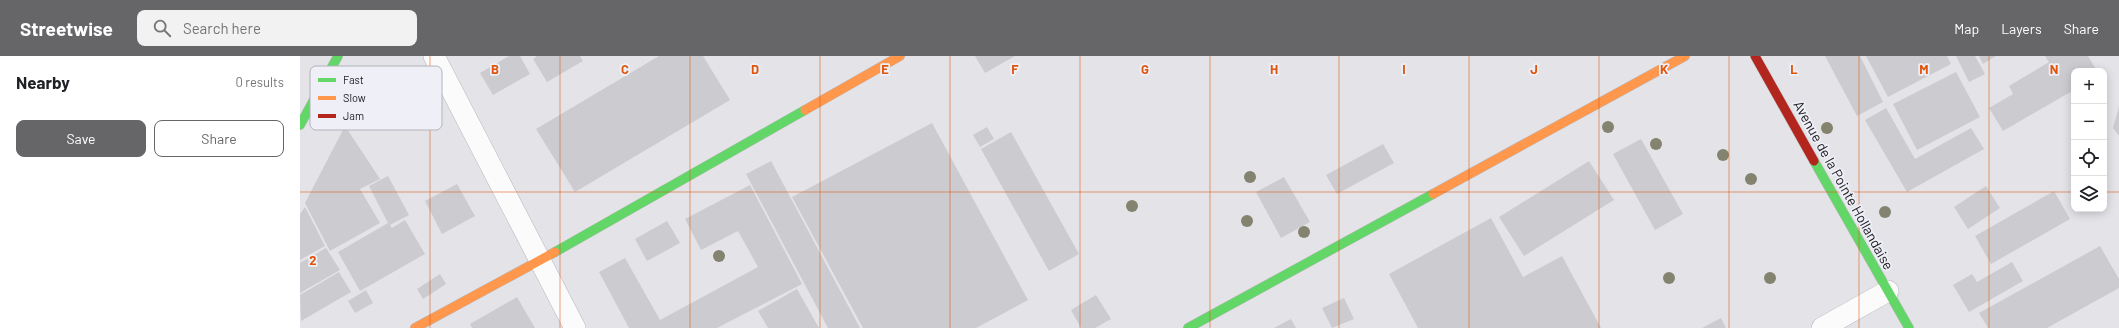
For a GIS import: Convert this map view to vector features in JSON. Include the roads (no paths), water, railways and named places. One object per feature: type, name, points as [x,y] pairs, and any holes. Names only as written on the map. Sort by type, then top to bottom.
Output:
[{"type":"street","points":[[332,66],[338,56]]},
{"type":"street","points":[[434,56],[439,66]]},
{"type":"street","points":[[415,328],[539,261],[900,56]]},
{"type":"street","points":[[1188,328],[1685,56]]},
{"type":"street","name":"Avenue de la Pointe Hollandaise","points":[[1755,56],[1908,328]]},
{"type":"street","points":[[442,72],[575,328]]},
{"type":"street","points":[[300,125],[310,107]]},
{"type":"street","points":[[1822,328],[1888,292]]}]
